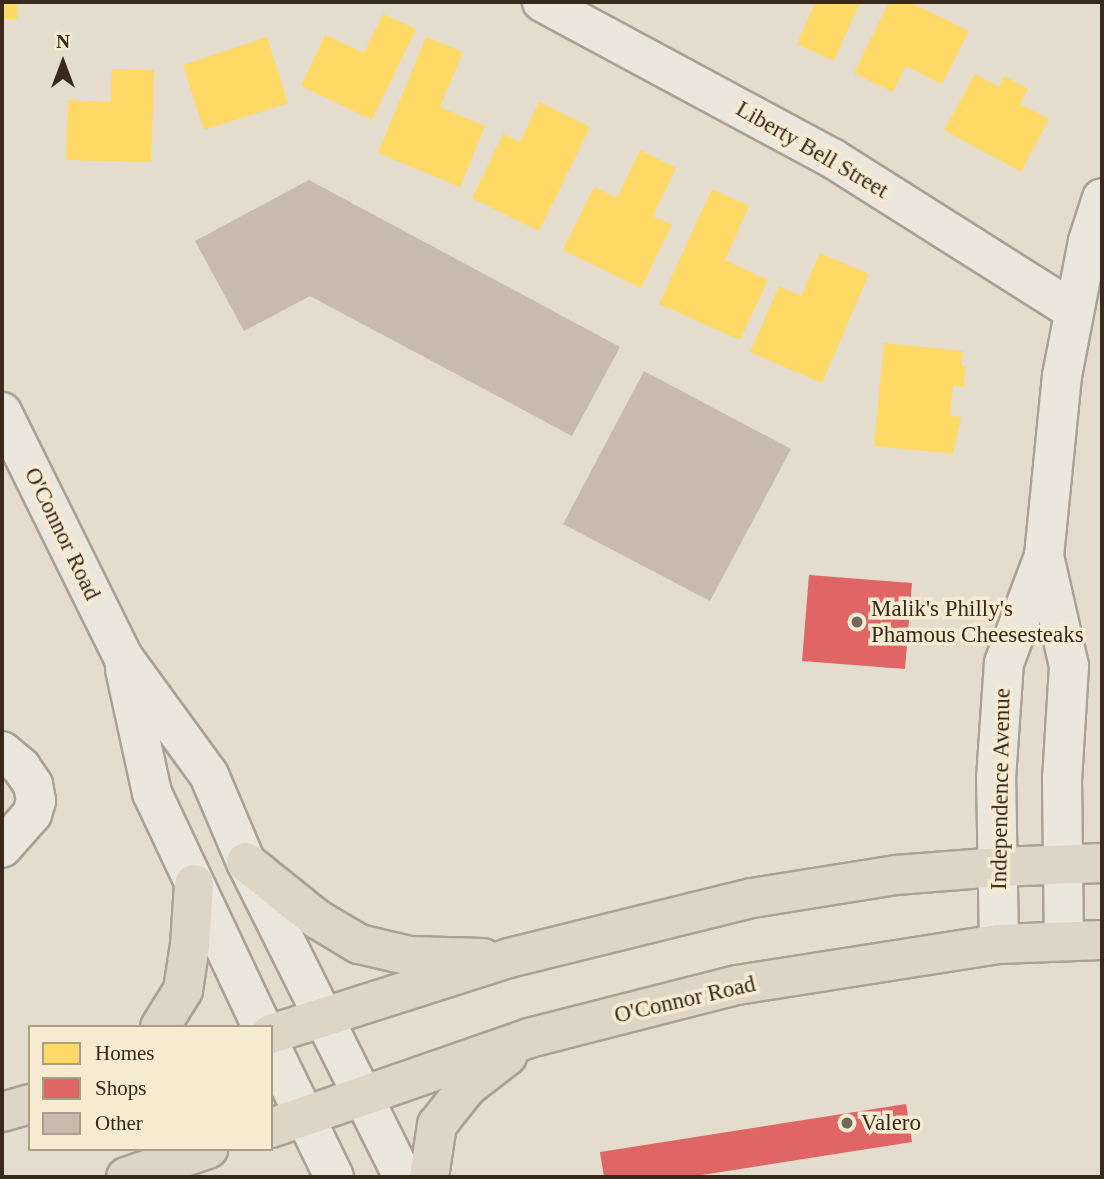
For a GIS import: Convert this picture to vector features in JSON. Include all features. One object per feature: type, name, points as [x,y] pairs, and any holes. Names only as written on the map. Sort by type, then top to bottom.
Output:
[{"type":"highway","points":[[246,862],[317,919],[359,944],[410,956],[509,958]]},
{"type":"highway","points":[[273,1033],[509,958],[752,898],[896,875],[997,867],[1102,863]]},
{"type":"highway","points":[[161,1025],[183,990],[190,945],[194,884]]},
{"type":"highway","name":"O'Connor Road","points":[[364,1096],[529,1038],[737,985],[999,944],[1102,940]]},
{"type":"highway","points":[[429,1177],[437,1125],[467,1087],[529,1038]]},
{"type":"highway","points":[[287,1122],[364,1096]]},
{"type":"highway","points":[[2,1112],[28,1105]]},
{"type":"highway","points":[[126,1177],[202,1151]]},
{"type":"street","name":"Liberty Bell Street","points":[[542,2],[832,158],[1074,311]]},
{"type":"street","name":"Independence Avenue","points":[[999,944],[996,779],[1004,663],[1044,556],[1062,376],[1088,241],[1102,198]]},
{"type":"street","name":"O'Connor Road","points":[[2,412],[122,657],[209,775],[246,862],[364,1096]]},
{"type":"street","name":"Independence Avenue","points":[[1044,556],[1069,666],[1062,779],[1064,941]]},
{"type":"street","name":"O'Connor Road","points":[[122,657],[152,793],[261,1025]]},
{"type":"street","points":[[2,751],[20,767],[33,785],[36,801],[32,814],[2,848]]},
{"type":"street","points":[[273,1056],[287,1122],[334,1177]]},
{"type":"street","points":[[364,1096],[403,1177]]},
{"type":"building: Homes","points":[[2,2],[17,2],[18,19],[2,19]]},
{"type":"building: Homes","points":[[807,2],[860,2],[834,61],[797,44],[814,5]]},
{"type":"building: Homes","points":[[889,2],[910,2],[969,31],[942,84],[906,66],[893,92],[854,73]]},
{"type":"building: Homes","points":[[383,14],[416,29],[372,120],[301,86],[325,35],[364,53]]},
{"type":"building: Homes","points":[[267,37],[288,103],[204,130],[183,65]]},
{"type":"building: Homes","points":[[426,37],[463,52],[440,107],[485,126],[460,187],[378,153]]},
{"type":"building: Homes","points":[[112,69],[154,70],[151,162],[66,160],[68,100],[111,102]]},
{"type":"building: Homes","points":[[975,74],[999,87],[1004,76],[1028,89],[1020,104],[1049,119],[1021,172],[944,130]]},
{"type":"building: Homes","points":[[539,102],[590,127],[539,231],[472,198],[503,134],[520,142]]},
{"type":"building: Homes","points":[[640,150],[676,168],[653,216],[672,225],[641,288],[563,250],[594,187],[617,198]]},
{"type":"building: Homes","points":[[712,189],[749,206],[725,260],[768,280],[740,340],[659,304]]},
{"type":"building: Homes","points":[[820,253],[869,274],[822,383],[750,352],[779,286],[801,296]]},
{"type":"building: Homes","points":[[884,343],[963,351],[961,365],[966,366],[964,387],[953,386],[950,416],[961,417],[953,454],[874,446]]},
{"type":"building: Shops","name":"Malik's Philly's Phamous Cheesesteaks","points":[[809,575],[912,583],[905,669],[802,661]]},
{"type":"building: Shops","name":"Valero","points":[[906,1104],[912,1142],[689,1177],[604,1177],[600,1152]]},
{"type":"building: Other","points":[[309,180],[620,347],[572,436],[310,296],[244,331],[195,241]]},
{"type":"building: Other","points":[[644,371],[791,449],[710,601],[563,524]]},
{"type":"place","name":"Malik's Philly's Phamous Cheesesteaks","points":[[857,622]]},
{"type":"place","name":"Valero","points":[[847,1123]]}]
